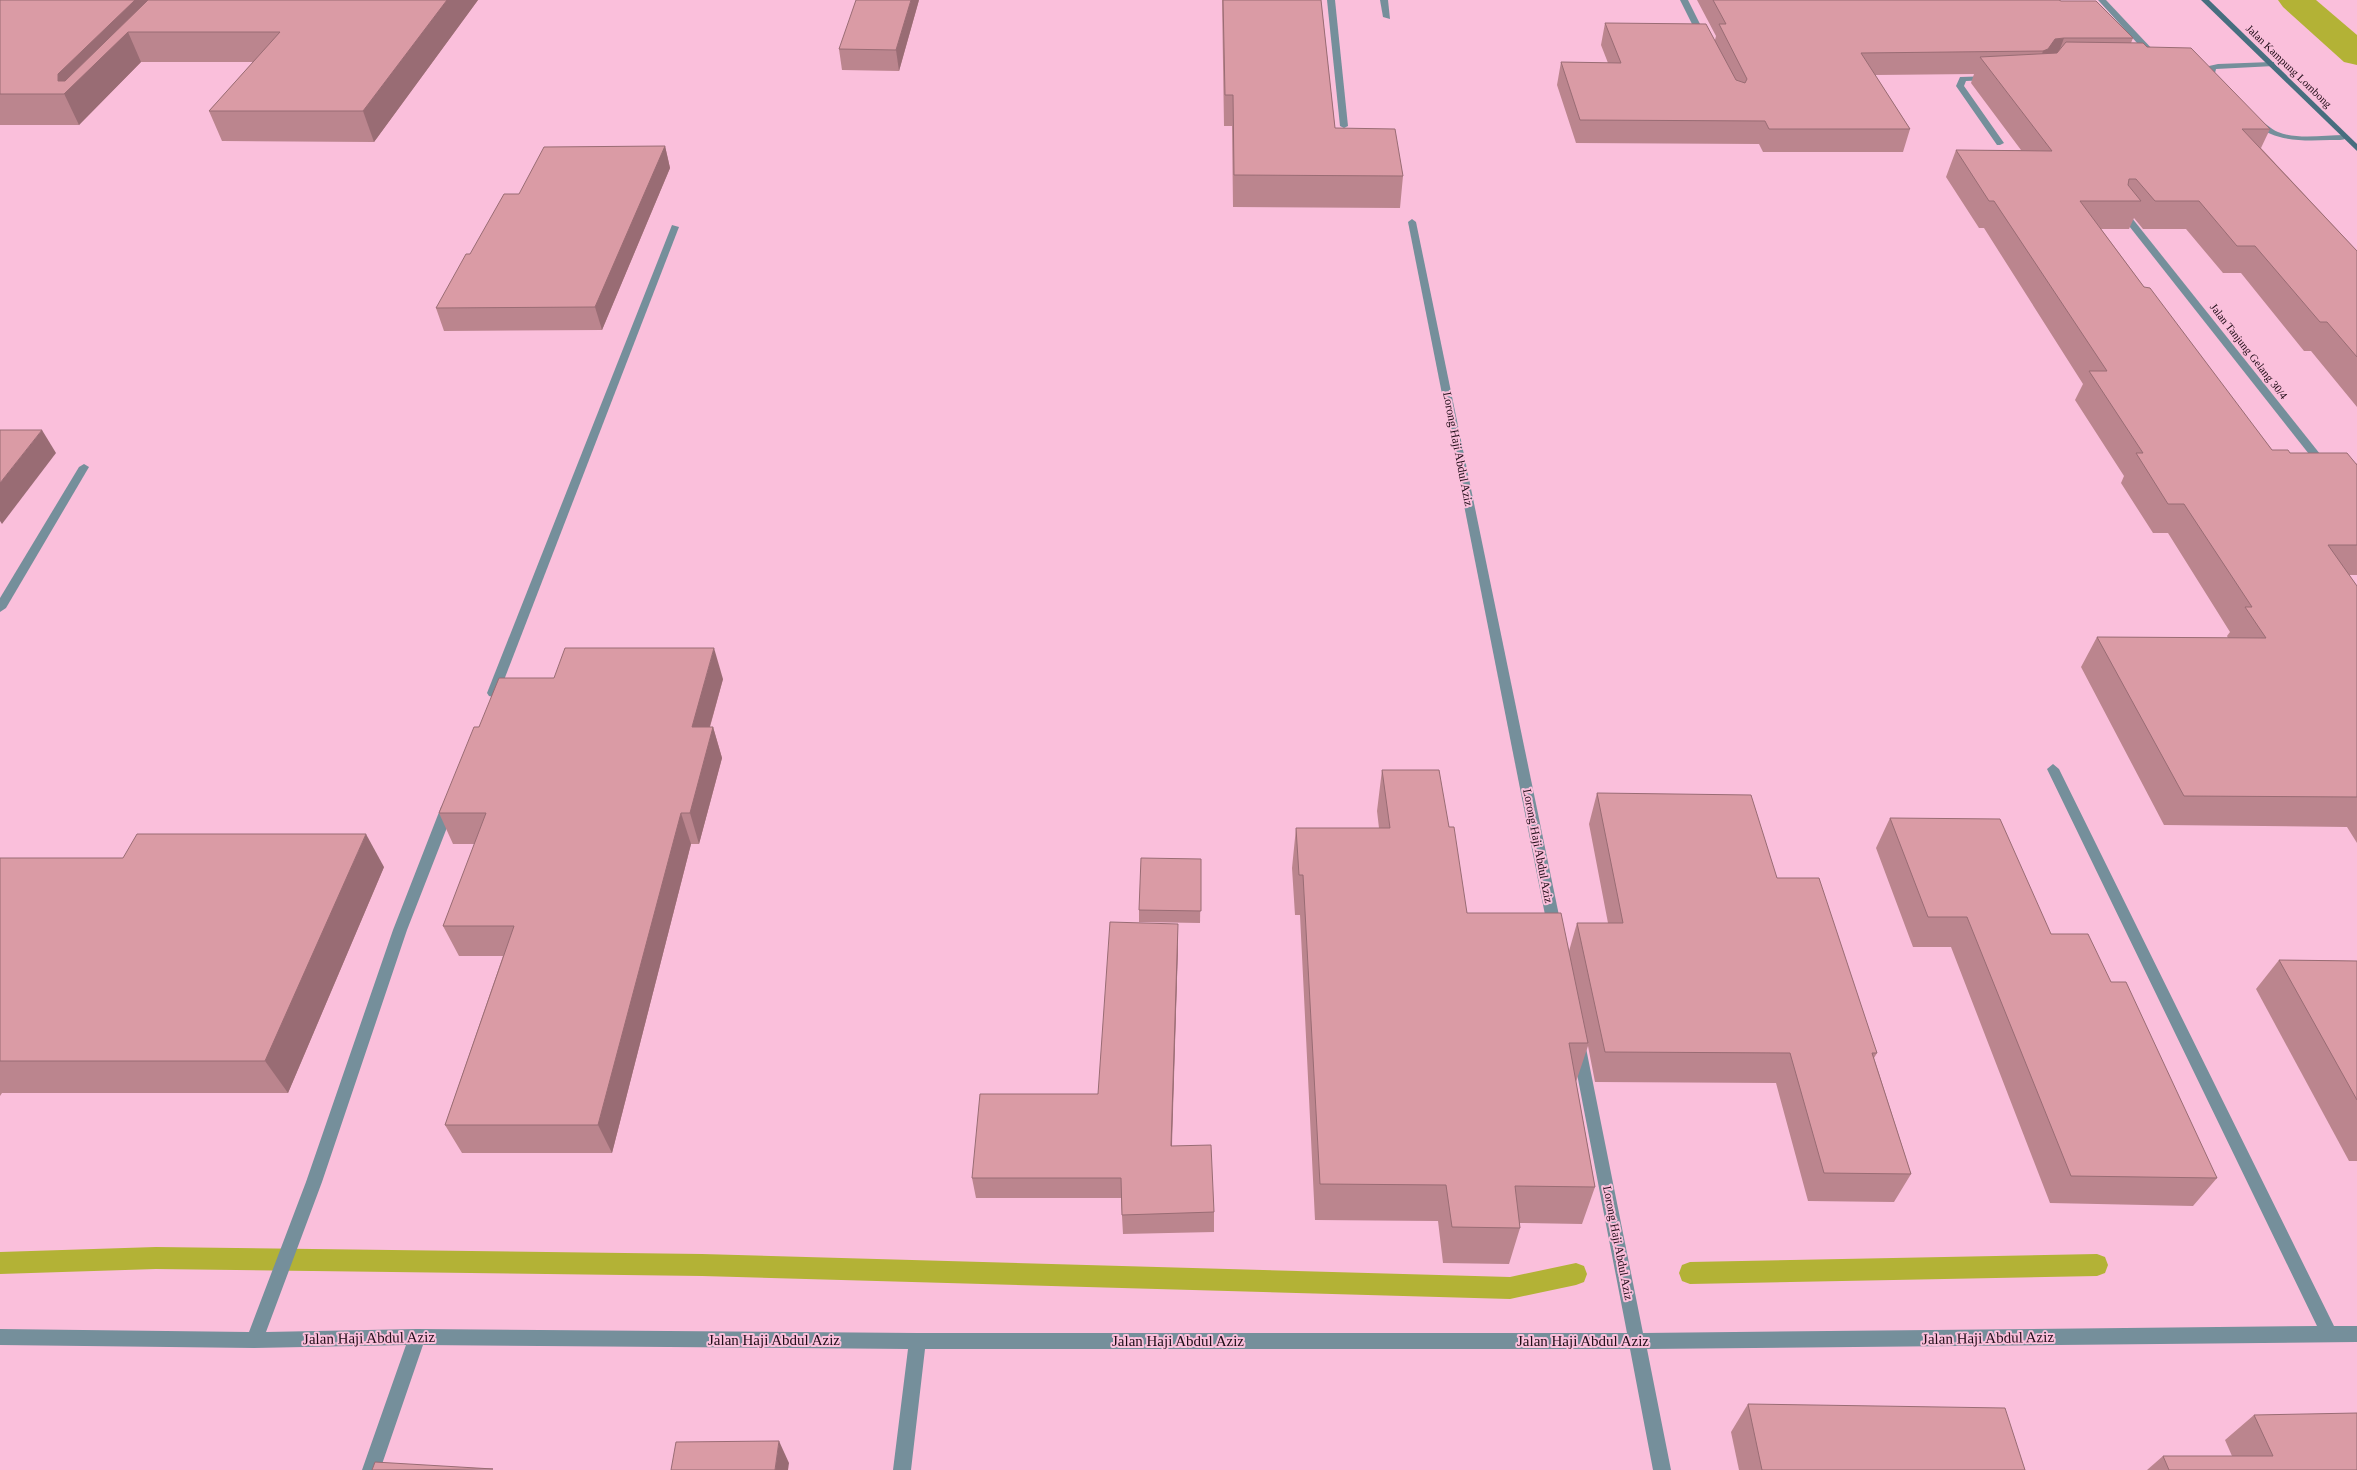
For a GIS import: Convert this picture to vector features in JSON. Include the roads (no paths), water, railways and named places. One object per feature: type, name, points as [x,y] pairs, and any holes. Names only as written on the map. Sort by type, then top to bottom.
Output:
[{"type":"street","points":[[1331,0],[1344,126]]},
{"type":"street","points":[[1384,0],[1387,17]]},
{"type":"street","points":[[1684,0],[1706,42]]},
{"type":"street","points":[[2102,0],[2148,51],[2159,58]]},
{"type":"street","name":"Jalan Kampung Lombong","points":[[2206,0],[2357,149]]},
{"type":"street","points":[[2207,64],[2271,64]]},
{"type":"street","points":[[2226,64],[2212,68],[2212,73],[2229,92]]},
{"type":"street","points":[[1998,78],[1970,78],[1960,82],[1960,86],[2000,143]]},
{"type":"street","points":[[2249,114],[2263,128],[2273,134],[2287,137],[2345,137]]},
{"type":"street","name":"Jalan Tanjung Gelang 30/4","points":[[2122,210],[2332,476]]},
{"type":"street","name":"Lorong Haji Abdul Aziz","points":[[1412,222],[1557,942]]},
{"type":"street","points":[[487,708],[675,228]]},
{"type":"street","points":[[0,608],[84,467]]},
{"type":"street","points":[[2053,770],[2330,1335]]},
{"type":"street","points":[[254,1340],[314,1182],[400,930],[454,791]]},
{"type":"street","name":"Lorong Haji Abdul Aziz","points":[[1577,1039],[1662,1470]]},
{"type":"street","name":"Jalan Haji Abdul Aziz","points":[[0,1337],[254,1340],[417,1337],[917,1341],[1638,1341],[2357,1334]]},
{"type":"street","points":[[371,1470],[417,1337]]},
{"type":"street","points":[[902,1470],[917,1341]]},
{"type":"waterway","points":[[2295,0],[2357,54]]},
{"type":"waterway","points":[[0,1263],[156,1258],[702,1265],[1510,1288],[1576,1274]]},
{"type":"waterway","points":[[1690,1273],[2097,1265]]}]
